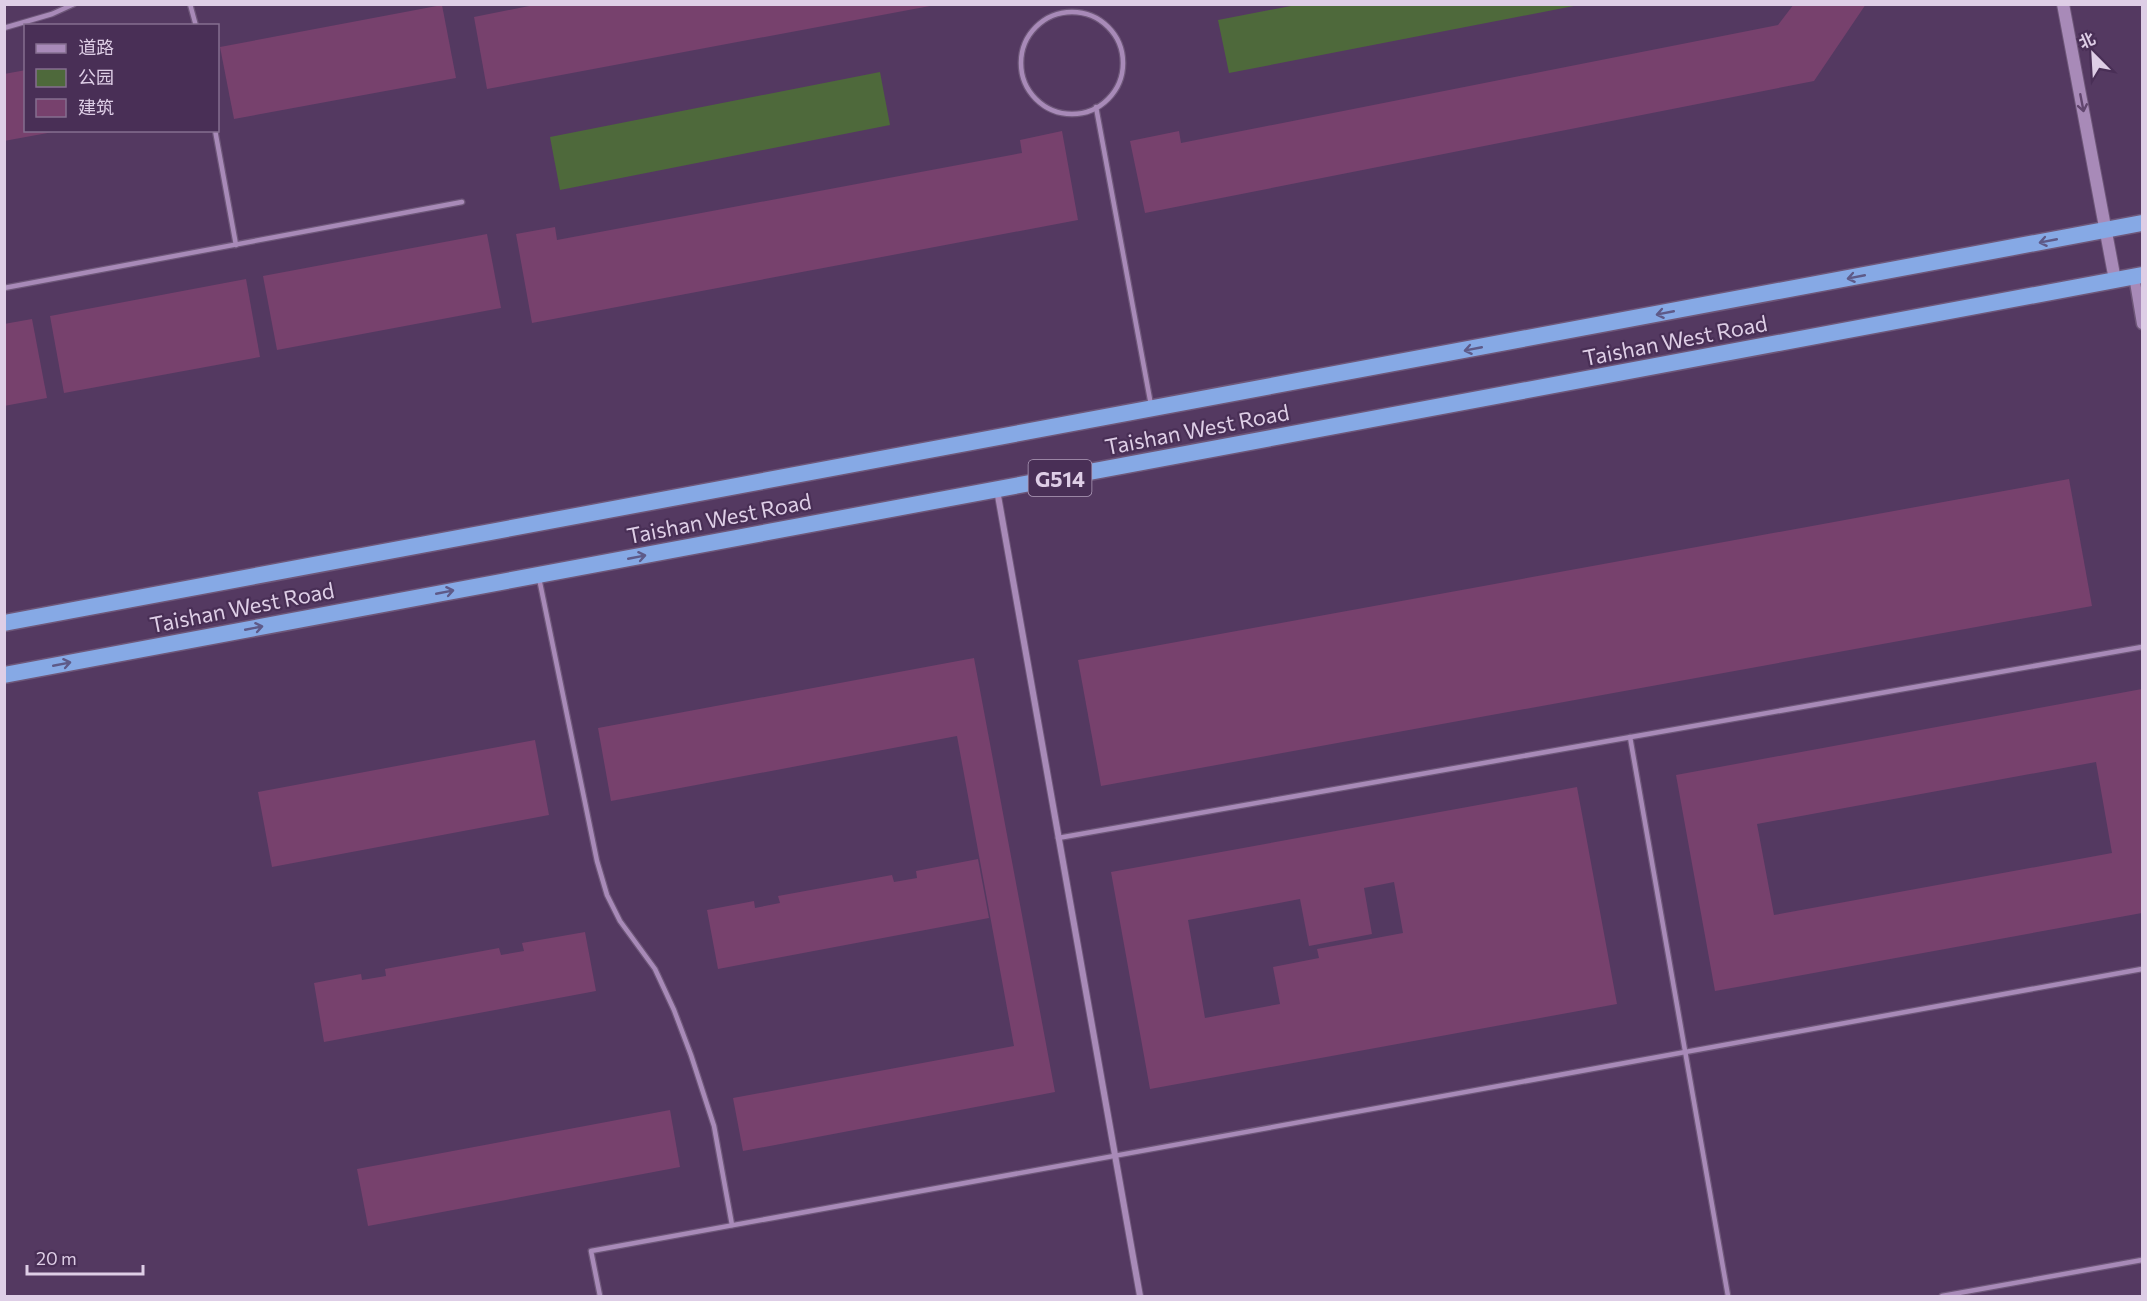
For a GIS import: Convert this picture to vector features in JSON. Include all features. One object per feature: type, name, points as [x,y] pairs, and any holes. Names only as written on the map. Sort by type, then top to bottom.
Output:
[{"type":"highway","name":"G514","points":[[2105,230],[2142,223]]},
{"type":"highway","name":"Taishan West Road","points":[[4,623],[2105,230]]},
{"type":"highway","name":"G514","points":[[2115,280],[2138,275]]},
{"type":"highway","name":"Taishan West Road","points":[[4,675],[2115,280]]},
{"type":"main road","points":[[2063,4],[2115,280]]},
{"type":"street","points":[[2138,275],[2142,324]]},
{"type":"street","points":[[997,489],[1140,1296]]},
{"type":"lane","points":[[4,28],[52,14],[74,4]]},
{"type":"lane","points":[[190,4],[195,24]]},
{"type":"lane","points":[[1058,4],[1060,13]]},
{"type":"lane","points":[[1075,12],[1090,15],[1104,22],[1114,33],[1121,48],[1122,67],[1117,87],[1104,102],[1086,112],[1066,113],[1048,108],[1032,95],[1023,77],[1021,57],[1024,42],[1033,29],[1045,19],[1060,13],[1075,12]]},
{"type":"lane","points":[[1096,107],[1152,409]]},
{"type":"lane","points":[[215,132],[236,244]]},
{"type":"lane","points":[[4,288],[462,202]]},
{"type":"lane","points":[[538,575],[597,861],[607,895],[620,921],[655,969],[674,1010],[714,1126],[732,1225]]},
{"type":"lane","points":[[1058,838],[2142,647]]},
{"type":"lane","points":[[1630,737],[1728,1296]]},
{"type":"lane","points":[[600,1296],[591,1251],[2142,969]]},
{"type":"lane","points":[[1942,1296],[2142,1260]]},
{"type":"green space","points":[[1296,5],[1579,5],[1229,73],[1218,20]]},
{"type":"green space","points":[[880,72],[890,125],[560,190],[550,137]]},
{"type":"building","points":[[539,4],[930,4],[930,6],[487,89],[474,17]]},
{"type":"building","points":[[1794,4],[1866,4],[1814,81],[1145,213],[1130,141],[1179,131],[1181,143],[1778,25]]},
{"type":"building","points":[[442,5],[456,78],[234,119],[220,47]]},
{"type":"building","points":[[24,70],[24,132],[53,132],[4,141],[4,74]]},
{"type":"building","points":[[1062,131],[1078,220],[532,323],[516,234],[555,227],[557,240],[1022,153],[1020,140]]},
{"type":"building","points":[[487,234],[501,308],[277,350],[263,276]]},
{"type":"building","points":[[246,279],[260,357],[64,393],[50,316]]},
{"type":"building","points":[[32,319],[47,398],[4,406],[4,324]]},
{"type":"building","points":[[2069,479],[2092,606],[1101,786],[1078,660]]},
{"type":"building","points":[[974,658],[1055,1092],[743,1151],[733,1098],[1014,1046],[957,736],[611,801],[598,728]]},
{"type":"building","points":[[2142,689],[2142,913],[1715,991],[1676,775]],"holes":[[[2096,762],[2112,853],[1774,915],[1757,824]]]},
{"type":"building","points":[[535,740],[549,815],[272,867],[258,792]]},
{"type":"building","points":[[1577,787],[1617,1004],[1150,1089],[1111,872]],"holes":[[[1394,882],[1403,933],[1317,949],[1319,958],[1273,967],[1280,1004],[1205,1018],[1188,920],[1300,899],[1309,946],[1372,934],[1364,888]]]},
{"type":"building","points":[[978,859],[989,918],[718,969],[707,910],[754,901],[755,908],[780,903],[778,896],[892,875],[894,882],[917,878],[916,871]]},
{"type":"building","points":[[585,932],[596,991],[324,1042],[314,983],[361,974],[362,980],[386,976],[385,969],[499,948],[501,955],[524,951],[522,943]]},
{"type":"building","points":[[670,1110],[680,1167],[368,1226],[357,1169]]}]
